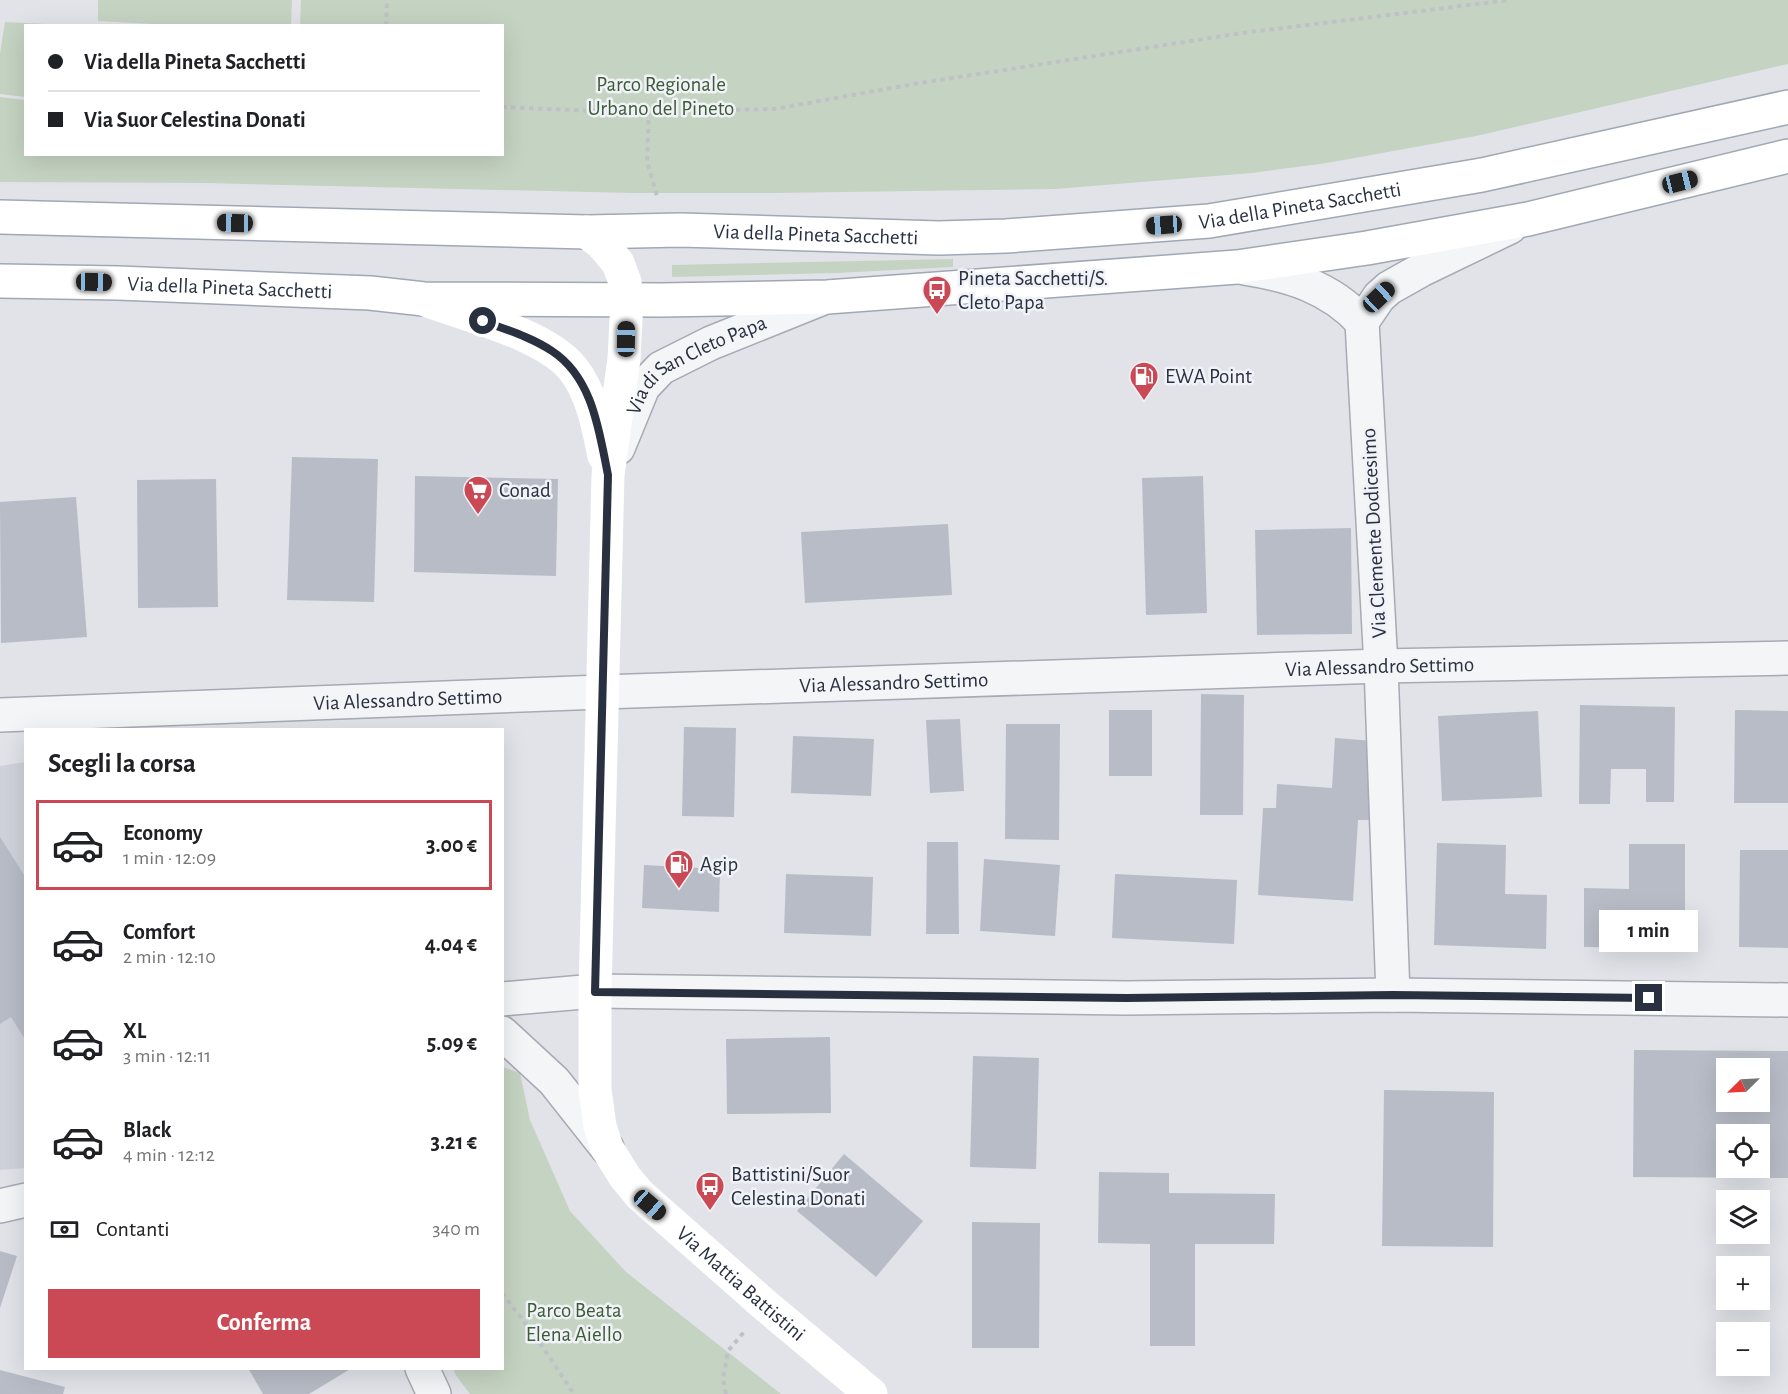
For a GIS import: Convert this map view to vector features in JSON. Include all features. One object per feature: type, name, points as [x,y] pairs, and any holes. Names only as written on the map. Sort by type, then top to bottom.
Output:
[{"type":"main road","name":"Via della Pineta Sacchetti","points":[[0,217],[587,232],[681,230],[939,238],[1006,236],[1209,221],[1482,175],[1788,107]]},
{"type":"main road","name":"Via della Pineta Sacchetti","points":[[0,280],[358,292],[424,299],[627,300],[827,297],[1237,267],[1367,248],[1528,219],[1788,156]]},
{"type":"main road","points":[[587,232],[602,244],[618,263],[625,282],[627,300]]},
{"type":"main road","name":"Via della Pineta Sacchetti","points":[[424,299],[523,336],[553,351],[567,363],[578,376],[589,398],[608,475]]},
{"type":"main road","name":"Via di San Cleto Papa","points":[[595,992],[608,475],[624,359],[627,300]]},
{"type":"main road","name":"Via Mattia Battistini","points":[[595,992],[595,1090],[600,1126],[607,1148],[625,1177],[640,1195],[766,1306],[871,1394]]},
{"type":"street","points":[[1237,267],[1291,277],[1319,288],[1345,306],[1362,322],[1379,297],[1389,288],[1421,270],[1528,219]]},
{"type":"street","name":"Via di San Cleto Papa","points":[[608,475],[643,387],[661,368],[711,343],[827,297]]},
{"type":"street","name":"Via Clemente Dodicesimo","points":[[1362,322],[1381,666],[1393,995]]},
{"type":"street","name":"Via Alessandro Settimo","points":[[0,715],[1381,666],[1788,658]]},
{"type":"street","points":[[504,999],[595,992],[1126,998],[1393,995],[1788,1000]]},
{"type":"street","points":[[504,1035],[554,1082],[607,1148]]},
{"type":"street","points":[[0,1206],[24,1200]]},
{"type":"street","points":[[423,1370],[434,1394]]},
{"type":"path","points":[[386,24],[387,0]]},
{"type":"path","points":[[504,107],[649,111],[775,109],[914,84],[1242,33],[1510,0]]},
{"type":"path","points":[[649,111],[647,161],[657,197],[664,200]]},
{"type":"path","points":[[504,1296],[536,1337],[574,1394]]},
{"type":"path","points":[[726,1394],[723,1378],[728,1351],[766,1306]]},
{"type":"shaded area","points":[[24,762],[24,1168],[0,1170],[0,766]]},
{"type":"green space","points":[[98,0],[292,0],[291,24],[153,24],[98,21]]},
{"type":"green space","name":"Parco Regionale Urbano del Pineto","points":[[301,0],[1788,0],[1788,64],[1476,136],[1327,163],[1252,173],[1055,189],[632,193],[206,183],[0,182],[0,97],[24,100],[24,156],[504,156],[504,24],[300,24]]},
{"type":"green space","points":[[5,22],[46,24],[24,24],[24,97],[0,94],[0,54]]},
{"type":"green space","points":[[953,259],[953,267],[836,273],[672,277],[672,265]]},
{"type":"green space","name":"Parco Beata Elena Aiello","points":[[504,1067],[520,1073],[530,1120],[570,1211],[626,1272],[781,1394],[470,1394],[454,1370],[504,1370]]},
{"type":"building","points":[[292,457],[378,459],[374,602],[287,600]]},
{"type":"building","points":[[415,476],[558,479],[556,576],[414,572]]},
{"type":"building","points":[[1203,476],[1207,613],[1146,615],[1142,478]]},
{"type":"building","points":[[216,479],[218,607],[138,608],[137,480]]},
{"type":"building","points":[[76,497],[87,637],[1,643],[0,502]]},
{"type":"building","points":[[948,524],[952,595],[805,603],[801,532]]},
{"type":"building","points":[[1351,528],[1352,634],[1257,635],[1255,530]]},
{"type":"building","points":[[1201,694],[1244,695],[1243,815],[1200,815]]},
{"type":"building","points":[[1580,705],[1675,707],[1674,802],[1646,802],[1646,769],[1611,769],[1610,804],[1579,804]]},
{"type":"building","points":[[1109,710],[1152,710],[1152,776],[1109,776]]},
{"type":"building","points":[[1735,710],[1788,711],[1788,803],[1734,803]]},
{"type":"building","points":[[1538,711],[1542,797],[1442,801],[1438,716]]},
{"type":"building","points":[[960,719],[964,791],[930,793],[926,720]]},
{"type":"building","points":[[1006,724],[1060,724],[1059,840],[1005,839]]},
{"type":"building","points":[[684,727],[736,728],[734,817],[682,816]]},
{"type":"building","points":[[793,736],[874,739],[871,796],[791,793]]},
{"type":"building","points":[[1335,738],[1374,741],[1369,820],[1358,820],[1353,901],[1258,895],[1263,808],[1276,808],[1277,784],[1332,788]]},
{"type":"building","points":[[0,837],[24,875],[24,1038],[11,1017],[0,1024]]},
{"type":"building","points":[[927,842],[958,842],[959,934],[926,934]]},
{"type":"building","points":[[1437,843],[1506,845],[1505,894],[1547,895],[1546,949],[1434,945]]},
{"type":"building","points":[[1629,844],[1685,844],[1685,948],[1584,947],[1584,888],[1629,889]]},
{"type":"building","points":[[1740,850],[1788,850],[1788,948],[1739,947]]},
{"type":"building","points":[[984,859],[1060,865],[1055,936],[980,931]]},
{"type":"building","points":[[644,865],[720,869],[719,912],[642,908]]},
{"type":"building","points":[[786,874],[873,877],[871,936],[784,933]]},
{"type":"building","points":[[1115,874],[1237,880],[1234,944],[1112,938]]},
{"type":"building","points":[[830,1037],[831,1113],[727,1114],[726,1039]]},
{"type":"building","points":[[1634,1050],[1788,1051],[1788,1178],[1770,1178],[1770,1124],[1716,1124],[1716,1178],[1633,1177]]},
{"type":"building","points":[[973,1056],[1039,1058],[1036,1169],[970,1167]]},
{"type":"building","points":[[1384,1090],[1494,1092],[1493,1247],[1382,1246]]},
{"type":"building","points":[[844,1154],[923,1221],[876,1277],[797,1211]]},
{"type":"building","points":[[1099,1172],[1169,1173],[1169,1193],[1275,1194],[1274,1244],[1195,1244],[1195,1346],[1150,1346],[1150,1244],[1098,1243]]},
{"type":"building","points":[[972,1222],[1040,1223],[1039,1348],[972,1348]]},
{"type":"building","points":[[0,1251],[17,1256],[0,1308]]},
{"type":"building","points":[[0,1370],[65,1387],[63,1394],[0,1394]]},
{"type":"building","points":[[249,1370],[349,1370],[309,1394],[263,1394]]},
{"type":"place","name":"Pineta Sacchetti/S. Cleto Papa","points":[[937,316]]},
{"type":"place","name":"EWA Point","points":[[1144,402]]},
{"type":"place","name":"Conad","points":[[478,516]]},
{"type":"place","name":"Agip","points":[[679,890]]},
{"type":"place","name":"Battistini/Suor Celestina Donati","points":[[710,1212]]},
{"type":"route","points":[[483,321],[523,336],[553,351],[578,376],[593,411],[608,475],[595,992],[1126,998],[1393,995],[1649,998]]}]
